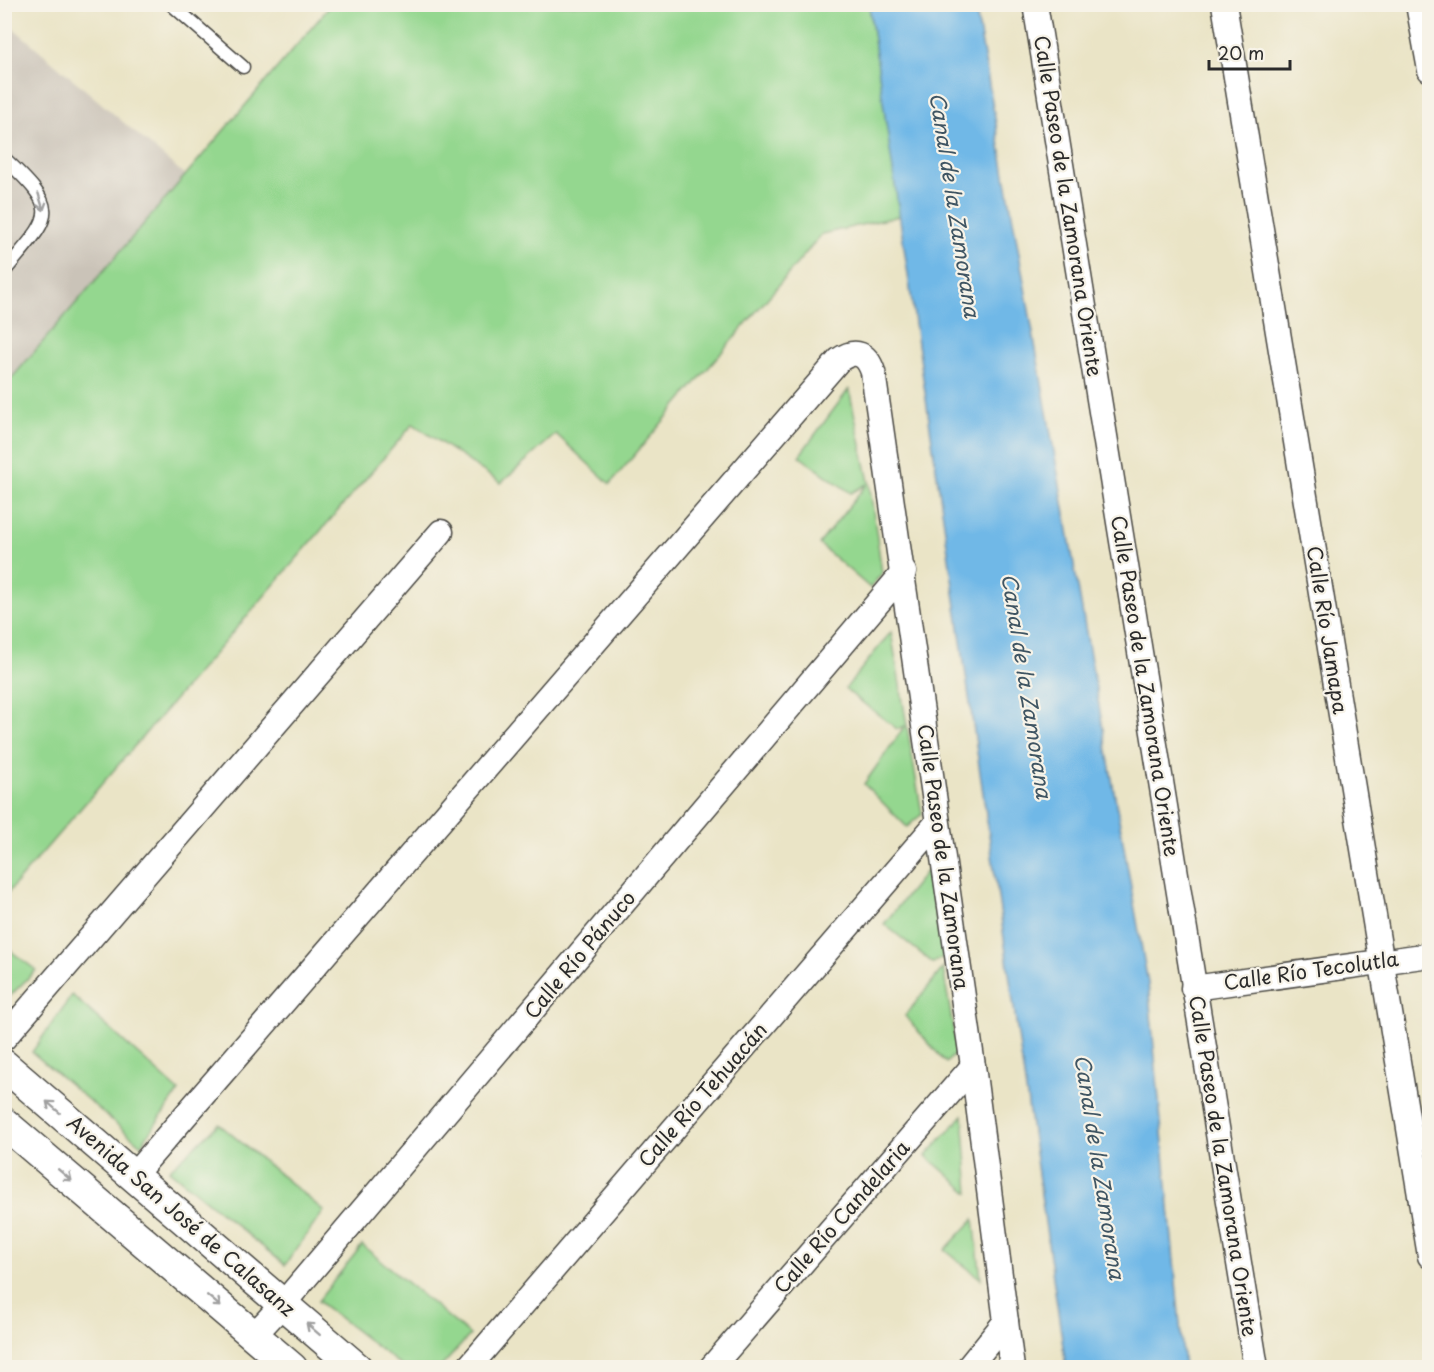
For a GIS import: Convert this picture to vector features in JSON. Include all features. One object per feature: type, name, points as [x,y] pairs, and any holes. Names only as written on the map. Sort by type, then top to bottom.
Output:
[{"type":"street","name":"Calle Paseo de la Zamorana Oriente","points":[[1035,4],[1256,1368]]},
{"type":"street","name":"Calle Río Jamapa","points":[[1224,4],[1430,1256]]},
{"type":"street","points":[[1419,4],[1430,70]]},
{"type":"street","name":"Calle Paseo de la Zamorana","points":[[133,1176],[839,360],[848,353],[859,353],[868,359],[873,372],[904,572],[937,823],[973,1066],[1012,1368]]},
{"type":"street","points":[[4,1038],[441,532]]},
{"type":"street","name":"Calle Río Pánuco","points":[[254,1335],[283,1304],[904,572]]},
{"type":"street","name":"Calle Río Tehuacán","points":[[468,1368],[937,823]]},
{"type":"street","name":"Calle Río Tecolutla","points":[[1193,988],[1430,955]]},
{"type":"street","name":"Avenida San José de Calasanz","points":[[4,1065],[357,1368]]},
{"type":"street","name":"Calle Río Candelaria","points":[[711,1368],[973,1066]]},
{"type":"street","points":[[4,1123],[292,1368]]},
{"type":"street","points":[[968,1368],[1006,1322]]},
{"type":"lane","points":[[171,4],[243,68]]},
{"type":"lane","points":[[4,158],[37,189],[45,214],[43,226],[4,272]]},
{"type":"shaded area","points":[[5,21],[186,176],[5,386]]},
{"type":"green space","points":[[331,5],[869,5],[900,216],[822,234],[610,484],[556,434],[501,483],[413,424],[5,896],[5,386]]},
{"type":"green space","points":[[849,389],[869,482],[882,573],[870,588],[819,544],[867,484],[851,493],[799,456]]},
{"type":"green space","points":[[891,632],[922,814],[907,827],[864,784],[905,726],[897,729],[845,689]]},
{"type":"green space","points":[[928,869],[943,957],[933,963],[884,924]]},
{"type":"green space","points":[[4,946],[36,970],[5,1001],[4,1001]]},
{"type":"green space","points":[[943,968],[957,1052],[946,1063],[905,1016]]},
{"type":"green space","points":[[72,995],[179,1091],[141,1145],[32,1052]]},
{"type":"green space","points":[[963,1115],[969,1193],[926,1156]]},
{"type":"green space","points":[[219,1124],[324,1211],[285,1265],[169,1170]]},
{"type":"green space","points":[[974,1219],[981,1279],[945,1250]]},
{"type":"green space","points":[[362,1245],[470,1335],[441,1367],[403,1367],[318,1301]]},
{"type":"water","name":"Canal de la Zamorana","points":[[869,5],[975,5],[1148,983],[1184,1367],[1066,1367]]}]
